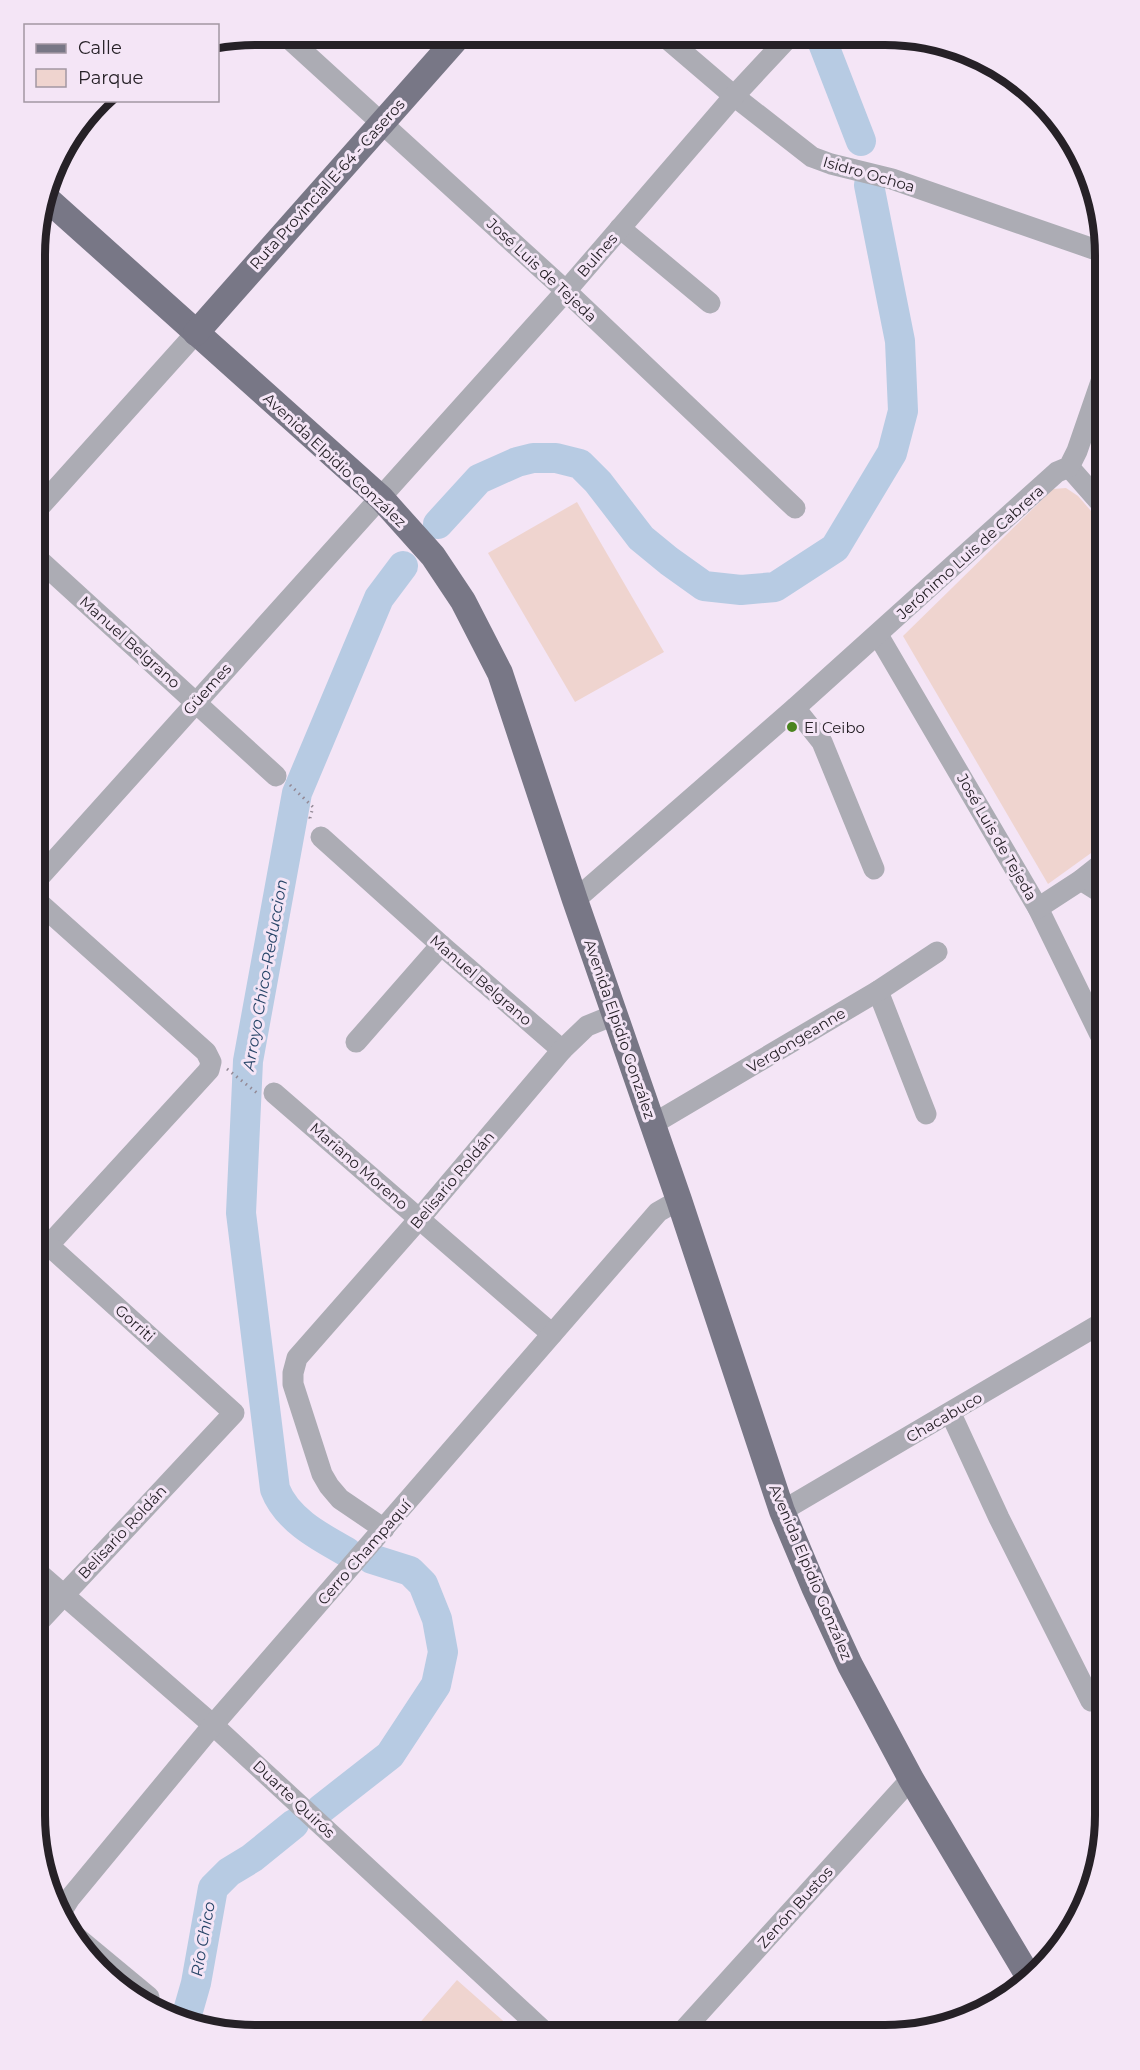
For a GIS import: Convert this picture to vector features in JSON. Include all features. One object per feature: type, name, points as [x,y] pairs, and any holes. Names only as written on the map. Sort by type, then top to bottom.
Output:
[{"type":"main road","name":"Ruta Provincial E-64 - Caseros","points":[[196,333],[451,45]]},
{"type":"main road","name":"Avenida Elpidio González","points":[[52,203],[381,498],[433,556],[463,601],[501,673],[575,900],[679,1200],[782,1511],[850,1665],[911,1779],[1025,1971]]},
{"type":"street","name":"José Luis de Tejeda","points":[[296,45],[566,291],[795,508]]},
{"type":"street","name":"Isidro Ochoa","points":[[674,45],[734,96],[812,157],[892,179],[1095,250]]},
{"type":"street","name":"Bulnes","points":[[381,498],[781,45]]},
{"type":"street","points":[[620,228],[710,303]]},
{"type":"street","points":[[45,501],[196,333]]},
{"type":"street","points":[[1095,402],[1069,467],[1095,497]]},
{"type":"street","name":"Jerónimo Luis de Cabrera","points":[[575,900],[878,635],[1057,472],[1069,467]]},
{"type":"street","name":"Güemes","points":[[45,871],[381,498]]},
{"type":"street","name":"Manuel Belgrano","points":[[45,565],[283,781]]},
{"type":"street","name":"José Luis de Tejeda","points":[[878,635],[1038,908],[1095,1025]]},
{"type":"street","points":[[795,708],[822,742],[874,869]]},
{"type":"street","name":"Manuel Belgrano","points":[[316,827],[441,945],[562,1050]]},
{"type":"street","points":[[1038,908],[1095,869]]},
{"type":"street","points":[[1080,880],[1095,889]]},
{"type":"street","points":[[45,908],[217,1063],[45,1241]]},
{"type":"street","points":[[356,1042],[441,945]]},
{"type":"street","name":"Vergongeanne","points":[[653,1124],[878,991],[937,952]]},
{"type":"street","points":[[878,991],[926,1114]]},
{"type":"street","name":"Belisario Roldán","points":[[384,1529],[340,1499],[322,1474],[293,1384],[297,1358],[420,1218],[562,1050],[586,1026],[614,1015]]},
{"type":"street","name":"Mariano Moreno","points":[[265,1093],[420,1218],[552,1334]]},
{"type":"street","name":"Cerro Champaquí","points":[[66,1905],[213,1725],[658,1212],[679,1200]]},
{"type":"street","name":"Gorriti","points":[[45,1250],[234,1413]]},
{"type":"street","name":"Chacabuco","points":[[782,1511],[951,1414],[1095,1327]]},
{"type":"street","name":"Belisario Roldán","points":[[45,1615],[234,1413]]},
{"type":"street","points":[[951,1414],[999,1518],[1091,1701]]},
{"type":"street","name":"Duarte Quirós","points":[[45,1579],[213,1725],[538,2025]]},
{"type":"street","name":"Zenón Bustos","points":[[688,2025],[911,1779]]},
{"type":"street","points":[[103,1959],[145,1994]]},
{"type":"path","points":[[283,781],[313,807],[316,827]]},
{"type":"path","points":[[217,1063],[265,1093]]},
{"type":"green space","points":[[1066,488],[1078,496],[1095,516],[1095,850],[1048,884],[903,636],[1053,489]]},
{"type":"green space","points":[[577,502],[664,652],[575,702],[488,553]]},
{"type":"green space","points":[[457,1980],[508,2025],[418,2025]]},
{"type":"waterway","name":"Arroyo Chico-Reduccion","points":[[824,45],[861,141]]},
{"type":"waterway","name":"Arroyo Chico-Reduccion","points":[[438,524],[479,479],[517,462],[533,458],[556,458],[580,464],[598,482],[641,538],[704,586],[741,590],[775,587],[835,548],[892,453],[903,411],[900,341],[869,185]]},
{"type":"waterway","name":"Arroyo Chico-Reduccion","points":[[347,1552],[296,1519],[280,1500],[275,1489],[241,1213],[248,1061],[297,793],[379,598],[403,566]]},
{"type":"waterway","name":"Arroyo Chico-Reduccion","points":[[321,1809],[390,1755],[436,1685],[443,1652],[437,1619],[423,1584],[410,1571],[372,1559]]},
{"type":"waterway","name":"Río Chico","points":[[187,2014],[196,1983],[213,1888],[229,1872],[252,1858],[294,1824]]},
{"type":"place","name":"El Ceibo","points":[[792,727]]}]
